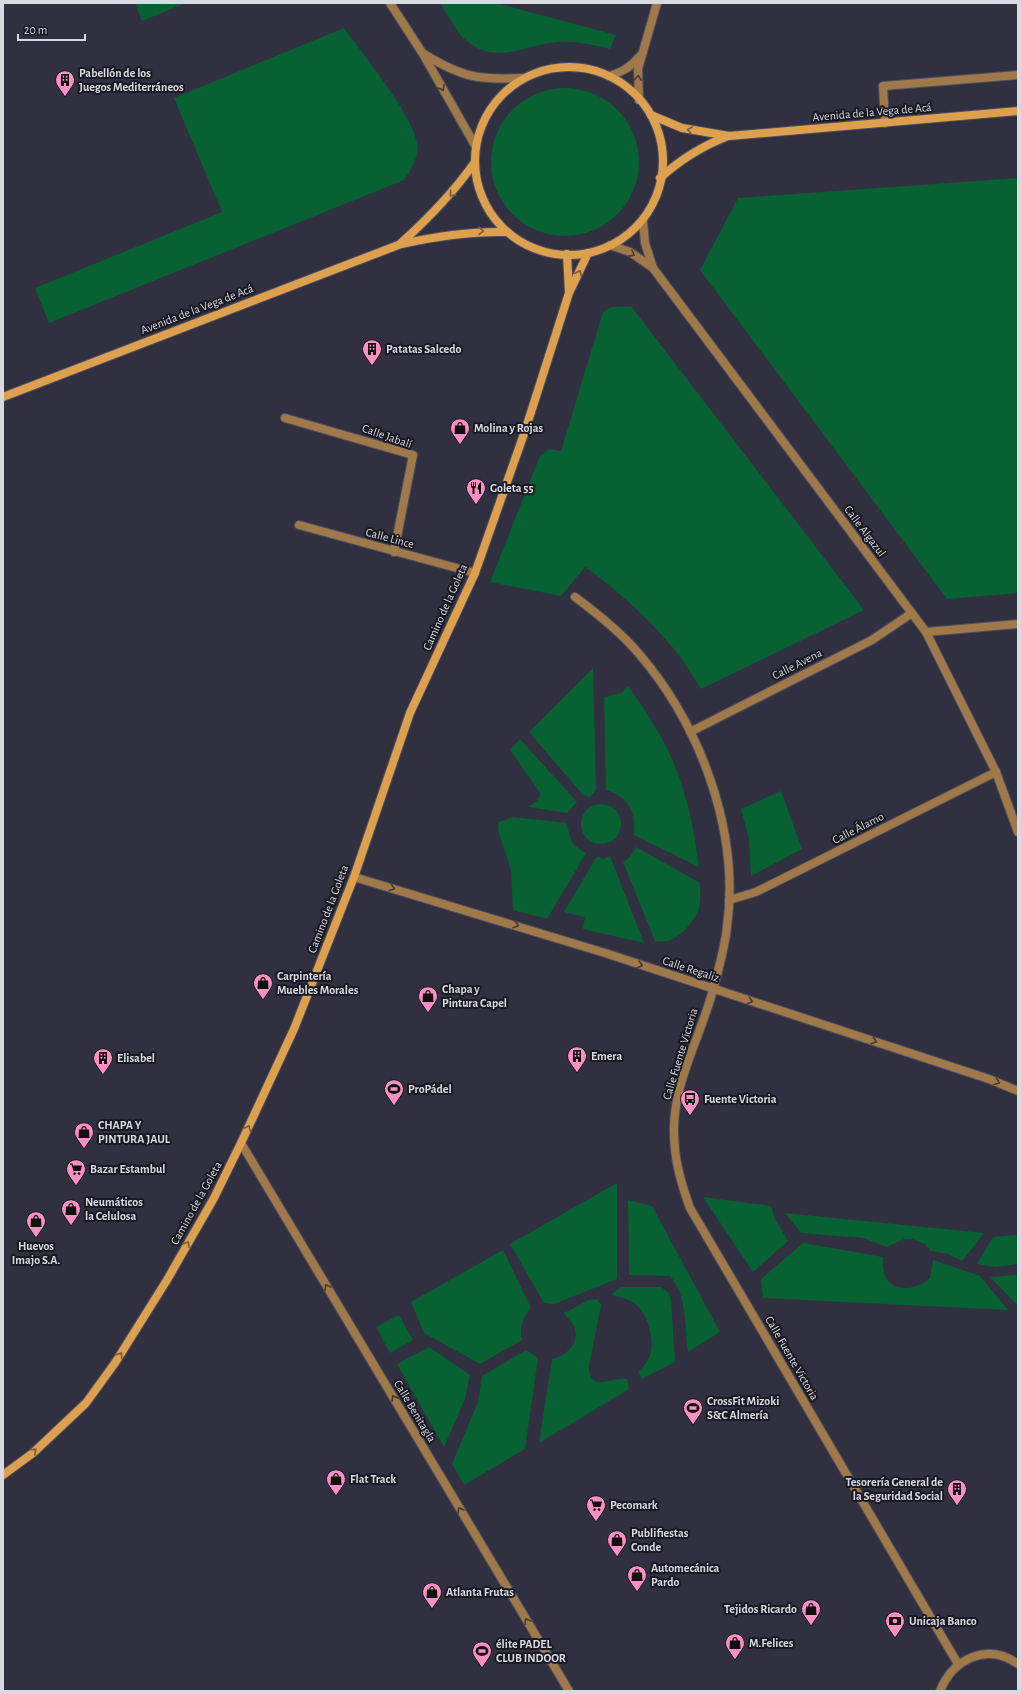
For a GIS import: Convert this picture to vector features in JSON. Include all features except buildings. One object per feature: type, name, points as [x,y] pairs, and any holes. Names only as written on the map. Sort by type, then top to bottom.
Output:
[{"type":"main road","points":[[572,67],[609,76],[627,88],[639,100],[656,125],[660,148],[660,178],[655,198],[643,221],[629,233],[610,245],[588,253],[567,254],[556,254],[529,246],[507,232],[486,206],[480,194],[475,162],[476,147],[484,119],[498,99],[511,86],[524,78],[547,69],[572,67]]},
{"type":"main road","name":"Avenida de la Vega de Acá","points":[[651,116],[682,128],[729,136],[1018,111]]},
{"type":"main road","name":"Avenida de la Vega de Acá","points":[[660,178],[685,157],[710,143],[729,136]]},
{"type":"main road","name":"Avenida de la Vega de Acá","points":[[401,244],[439,208],[457,188],[475,162]]},
{"type":"main road","name":"Avenida de la Vega de Acá","points":[[3,397],[401,244],[439,235],[466,232],[507,232]]},
{"type":"main road","name":"Camino de la Goleta","points":[[3,1475],[33,1453],[86,1402],[115,1363],[167,1280],[214,1198],[241,1143],[294,1029],[354,877],[410,713],[475,573],[525,431],[569,293],[588,253]]},
{"type":"main road","name":"Camino de la Goleta","points":[[567,254],[569,293]]},
{"type":"street","points":[[390,3],[423,54],[476,147]]},
{"type":"street","points":[[639,100],[637,84],[641,56],[657,3]]},
{"type":"street","points":[[423,54],[448,69],[464,75],[481,79],[524,78]]},
{"type":"street","points":[[609,76],[623,71],[634,64],[641,56]]},
{"type":"street","points":[[885,123],[883,86],[1018,75]]},
{"type":"street","name":"Calle Algazul","points":[[643,221],[645,243],[653,268]]},
{"type":"street","name":"Calle Algazul","points":[[610,245],[630,252],[653,268],[926,632],[996,772],[1018,832]]},
{"type":"street","name":"Calle Jabalí","points":[[285,418],[413,455],[394,552]]},
{"type":"street","name":"Calle Lince","points":[[299,525],[475,573]]},
{"type":"street","name":"Calle Fuente Victoria","points":[[575,597],[609,622],[640,654],[670,696],[690,732],[704,764],[719,809],[728,857],[729,900],[727,928],[713,989],[678,1093],[674,1132],[681,1184],[694,1215],[958,1664]]},
{"type":"street","name":"Calle Avena","points":[[690,732],[872,640],[912,613]]},
{"type":"street","points":[[926,632],[1018,624]]},
{"type":"street","name":"Calle Álamo","points":[[729,900],[756,892],[996,772]]},
{"type":"street","name":"Calle Regaliz","points":[[354,877],[550,936],[989,1079],[1018,1091]]},
{"type":"street","name":"Calle Benitagla","points":[[241,1143],[569,1691]]},
{"type":"street","points":[[940,1691],[945,1679],[958,1664],[971,1657],[992,1654],[1013,1660],[1018,1664]]},
{"type":"green space","points":[[135,3],[186,3],[142,21]]},
{"type":"green space","points":[[440,3],[496,3],[616,35],[610,49],[578,43],[558,42],[512,52],[489,52],[478,48],[463,38]]},
{"type":"green space","points":[[344,28],[386,84],[413,131],[417,143],[417,153],[412,167],[404,180],[49,323],[35,288],[222,212],[174,98]]},
{"type":"green space","points":[[572,88],[586,91],[606,100],[622,115],[627,121],[636,141],[639,162],[638,176],[630,197],[627,203],[612,219],[606,224],[586,233],[572,236],[558,236],[544,233],[524,224],[503,203],[492,176],[491,155],[494,141],[503,121],[524,100],[551,89]]},
{"type":"green space","points":[[1018,178],[1018,593],[947,599],[700,270],[738,198]]},
{"type":"green space","points":[[631,306],[864,610],[701,689],[681,658],[649,621],[611,587],[585,567],[561,596],[490,582],[540,456],[549,449],[561,451],[603,312],[611,307]]},
{"type":"green space","points":[[593,668],[596,790],[590,797],[583,795],[529,732]]},
{"type":"green space","points":[[628,686],[658,731],[675,767],[684,791],[694,834],[699,867],[634,835],[634,819],[629,806],[620,797],[606,790],[604,697],[621,693]]},
{"type":"green space","points":[[520,739],[577,802],[567,813],[528,807],[536,802],[541,794],[510,750]]},
{"type":"green space","points":[[781,791],[802,849],[751,876],[749,839],[741,809]]},
{"type":"green space","points":[[605,804],[612,807],[618,813],[621,824],[620,832],[612,841],[605,844],[597,844],[590,841],[582,832],[581,820],[584,813],[593,805]]},
{"type":"green space","points":[[513,817],[567,823],[572,841],[577,847],[586,853],[547,919],[513,910],[511,870],[498,830],[499,822]]},
{"type":"green space","points":[[636,847],[700,883],[700,902],[696,915],[682,933],[669,940],[662,942],[655,941],[623,862],[630,857]]},
{"type":"green space","points":[[597,856],[603,859],[610,856],[644,943],[583,929],[585,917],[564,912]]},
{"type":"green space","points":[[617,1183],[617,1279],[554,1304],[544,1303],[510,1244]]},
{"type":"green space","points":[[703,1197],[771,1206],[775,1219],[788,1241],[753,1272]]},
{"type":"green space","points":[[628,1200],[652,1206],[720,1332],[688,1352],[684,1312],[680,1292],[676,1283],[670,1276],[629,1275]]},
{"type":"green space","points":[[785,1213],[984,1233],[962,1261],[948,1254],[931,1251],[925,1244],[912,1239],[904,1239],[887,1247],[863,1238],[801,1233]]},
{"type":"green space","points":[[1018,1235],[1018,1264],[995,1267],[977,1264],[993,1237]]},
{"type":"green space","points":[[803,1243],[883,1257],[885,1276],[890,1283],[896,1287],[912,1287],[921,1284],[930,1278],[933,1260],[980,1276],[1008,1310],[763,1298],[761,1279]]},
{"type":"green space","points":[[503,1250],[531,1308],[522,1323],[522,1340],[480,1364],[424,1333],[411,1302]]},
{"type":"green space","points":[[1018,1275],[1018,1306],[990,1277]]},
{"type":"green space","points":[[621,1287],[661,1287],[668,1292],[671,1299],[675,1362],[642,1379],[638,1372],[650,1354],[652,1345],[650,1332],[646,1318],[639,1307],[629,1300],[611,1295]]},
{"type":"green space","points":[[591,1299],[598,1300],[601,1305],[589,1366],[590,1375],[593,1380],[598,1382],[622,1378],[627,1379],[629,1389],[539,1443],[552,1359],[567,1352],[574,1343],[575,1338],[576,1332],[574,1326],[564,1313]]},
{"type":"green space","points":[[399,1315],[413,1340],[390,1353],[376,1327]]},
{"type":"green space","points":[[429,1347],[470,1375],[465,1399],[444,1447],[397,1364]]},
{"type":"green space","points":[[526,1350],[538,1358],[525,1449],[464,1485],[452,1464],[478,1402],[482,1376]]},
{"type":"place","name":"Pabellón de los Juegos Mediterráneos","points":[[65,97]]},
{"type":"place","name":"Patatas Salcedo","points":[[372,366]]},
{"type":"place","name":"Molina y Rojas","points":[[460,445]]},
{"type":"place","name":"Goleta 55","points":[[476,505]]},
{"type":"place","name":"Carpintería Muebles Morales","points":[[263,1000]]},
{"type":"place","name":"Chapa y Pintura Capel","points":[[428,1013]]},
{"type":"place","name":"Emera","points":[[577,1073]]},
{"type":"place","name":"Elisabel","points":[[103,1075]]},
{"type":"place","name":"ProPádel","points":[[394,1106]]},
{"type":"place","name":"Fuente Victoria","points":[[690,1116]]},
{"type":"place","name":"CHAPA Y PINTURA JAUL","points":[[84,1149]]},
{"type":"place","name":"Bazar Estambul","points":[[76,1186]]},
{"type":"place","name":"Neumáticos la Celulosa","points":[[71,1226]]},
{"type":"place","name":"Huevos Imajo S.A.","points":[[36,1238]]},
{"type":"place","name":"CrossFit Mizoki S&C Almería","points":[[693,1425]]},
{"type":"place","name":"Flat Track","points":[[336,1496]]},
{"type":"place","name":"Tesorería General de la Seguridad Social","points":[[957,1506]]},
{"type":"place","name":"Pecomark","points":[[596,1522]]},
{"type":"place","name":"Publifiestas Conde","points":[[617,1557]]},
{"type":"place","name":"Automecánica Pardo","points":[[637,1592]]},
{"type":"place","name":"Atlanta Frutas","points":[[432,1609]]},
{"type":"place","name":"Tejidos Ricardo","points":[[811,1626]]},
{"type":"place","name":"Unicaja Banco","points":[[895,1638]]},
{"type":"place","name":"M.Felices","points":[[735,1660]]},
{"type":"place","name":"élite PADEL CLUB INDOOR","points":[[482,1668]]}]
